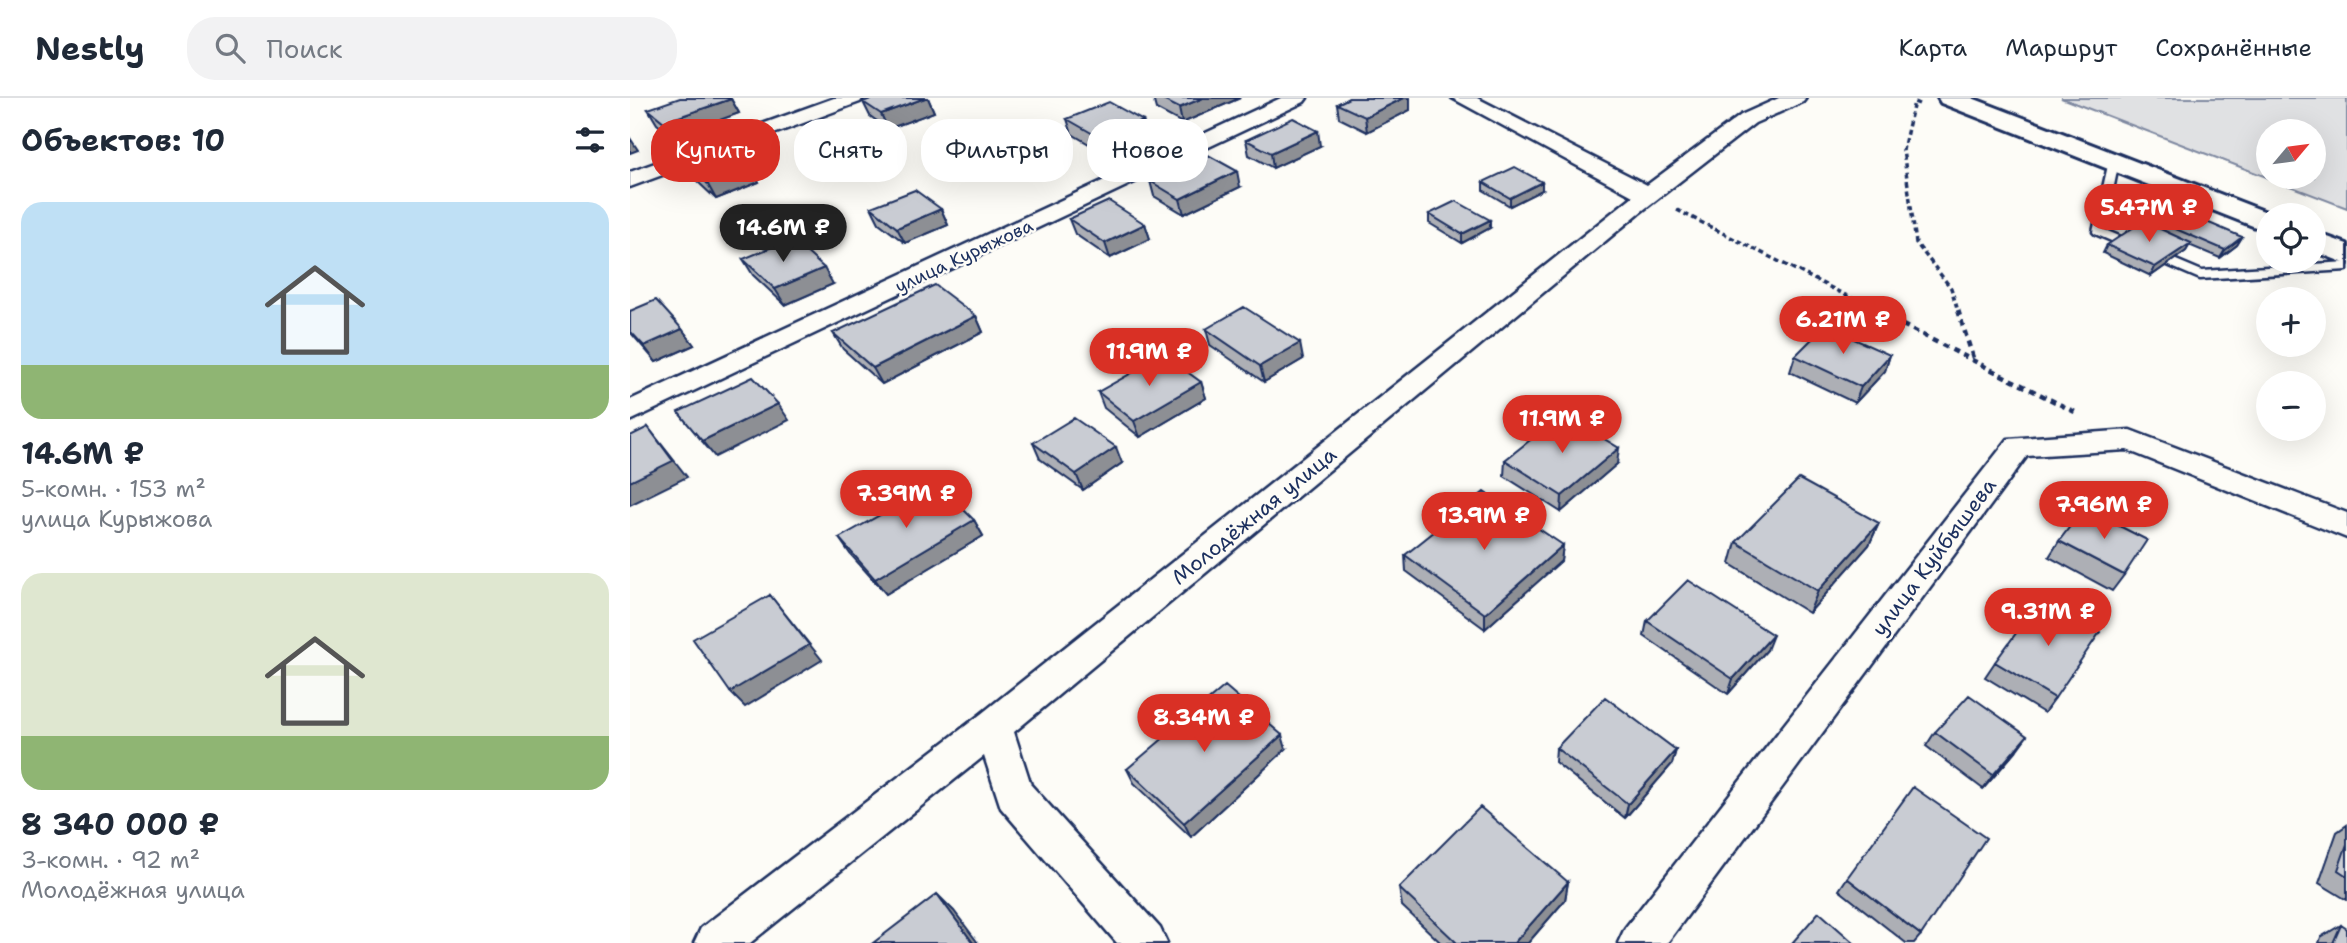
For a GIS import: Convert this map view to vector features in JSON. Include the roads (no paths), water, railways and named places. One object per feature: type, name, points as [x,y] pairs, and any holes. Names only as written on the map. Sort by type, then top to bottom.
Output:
[{"type":"street","points":[[630,180],[853,98]]},
{"type":"street","name":"улица Курыжова","points":[[630,411],[1297,98]]},
{"type":"street","points":[[1462,98],[1648,195]]},
{"type":"street","name":"Молодёжная улица","points":[[716,943],[994,726],[1648,195],[1748,120],[1796,98]]},
{"type":"street","points":[[1939,102],[2114,161],[2256,218]]},
{"type":"street","points":[[2326,247],[2347,255]]},
{"type":"street","name":"улица Куйбышева","points":[[1640,943],[2018,446],[2130,440],[2347,526]]},
{"type":"street","points":[[994,726],[1015,794],[1145,943]]},
{"type":"lane","points":[[2114,161],[2099,232],[2200,275],[2347,266]]}]
